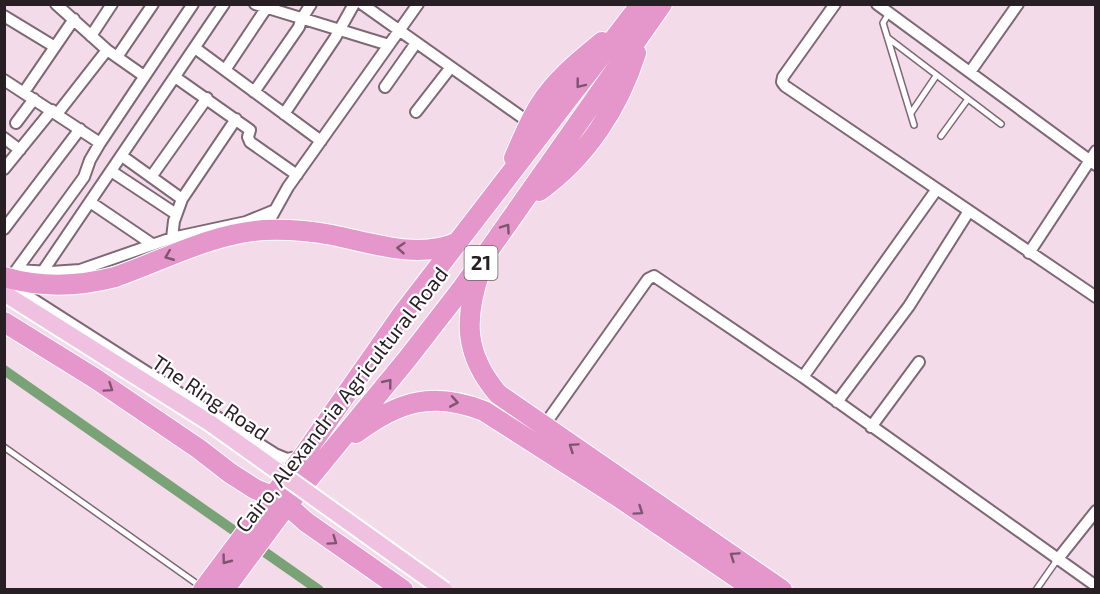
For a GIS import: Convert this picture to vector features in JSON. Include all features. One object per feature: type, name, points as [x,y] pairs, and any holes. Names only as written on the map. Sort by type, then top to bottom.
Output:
[{"type":"highway","name":"Cairo, Alexandria Agricultural Road","points":[[209,588],[278,502],[328,455],[408,358],[523,203],[565,170],[599,129],[625,82],[641,4]]},
{"type":"highway","name":"Cairo, Alexandria Agricultural Road","points":[[278,502],[303,456],[403,313],[503,185],[635,26],[662,4]]},
{"type":"highway","points":[[503,185],[530,123],[543,100],[560,79],[606,38],[635,26]]},
{"type":"highway","points":[[8,281],[64,286],[86,284],[115,278],[210,240],[264,230],[317,233],[410,249],[447,248],[458,242]]},
{"type":"highway","points":[[489,251],[475,286],[468,324],[470,343],[485,379],[498,394],[755,590]]},
{"type":"highway","points":[[4,322],[60,356],[190,443],[230,473],[278,502],[403,590]]},
{"type":"highway","points":[[328,455],[369,423],[397,407],[419,401],[441,399],[463,403],[483,411],[622,490],[782,590]]},
{"type":"main road","name":"The Ring Road","points":[[8,281],[444,590]]},
{"type":"main road","name":"The Ring Road","points":[[4,305],[228,447],[425,590]]},
{"type":"street","points":[[91,36],[112,4]]},
{"type":"street","points":[[117,57],[153,4]]},
{"type":"street","points":[[8,281],[84,177],[90,160],[100,143],[193,4]]},
{"type":"street","points":[[43,271],[224,4]]},
{"type":"street","points":[[255,4],[301,20],[389,45]]},
{"type":"street","points":[[254,92],[299,27],[311,4]]},
{"type":"street","points":[[284,114],[335,38],[354,4]]},
{"type":"street","points":[[362,4],[530,123]]},
{"type":"street","points":[[264,230],[273,211],[297,175],[418,4]]},
{"type":"street","points":[[835,4],[783,77],[783,84],[1095,297]]},
{"type":"street","points":[[877,4],[1093,159],[1029,253]]},
{"type":"street","points":[[970,72],[1018,4]]},
{"type":"street","points":[[58,5],[107,50],[144,76]]},
{"type":"street","points":[[225,70],[268,7]]},
{"type":"street","points":[[4,16],[55,47]]},
{"type":"street","points":[[24,92],[74,19]]},
{"type":"street","points":[[384,87],[416,43]]},
{"type":"street","points":[[195,48],[321,141]]},
{"type":"street","points":[[4,169],[107,50]]},
{"type":"street","points":[[416,112],[451,67]]},
{"type":"street","points":[[176,77],[236,118],[250,130],[250,142],[297,175]]},
{"type":"street","points":[[6,84],[24,92],[100,143]]},
{"type":"street","points":[[151,177],[207,98]]},
{"type":"street","points":[[16,123],[34,99]]},
{"type":"street","points":[[172,238],[176,214],[182,199],[236,118]]},
{"type":"street","points":[[4,229],[80,129]]},
{"type":"street","points":[[4,138],[20,150]]},
{"type":"street","points":[[122,156],[182,199]]},
{"type":"street","points":[[111,171],[176,214]]},
{"type":"street","points":[[803,376],[937,189]]},
{"type":"street","points":[[90,202],[152,244]]},
{"type":"street","points":[[8,281],[43,271],[80,270],[116,259],[152,244],[246,222],[273,211]]},
{"type":"street","points":[[837,402],[909,306],[969,211]]},
{"type":"street","points":[[543,427],[652,276],[803,376],[1095,586]]},
{"type":"street","points":[[8,281],[275,454],[287,459],[303,456]]},
{"type":"street","points":[[871,427],[919,362]]},
{"type":"street","points":[[1057,560],[1095,511]]},
{"type":"lane","points":[[889,14],[883,23],[914,125]]},
{"type":"lane","points":[[888,38],[1001,124]]},
{"type":"lane","points":[[911,113],[936,76]]},
{"type":"lane","points":[[941,136],[968,99]]},
{"type":"lane","points":[[4,447],[209,588]]},
{"type":"lane","points":[[1036,590],[1057,560]]},
{"type":"waterway","points":[[4,370],[319,590]]}]
